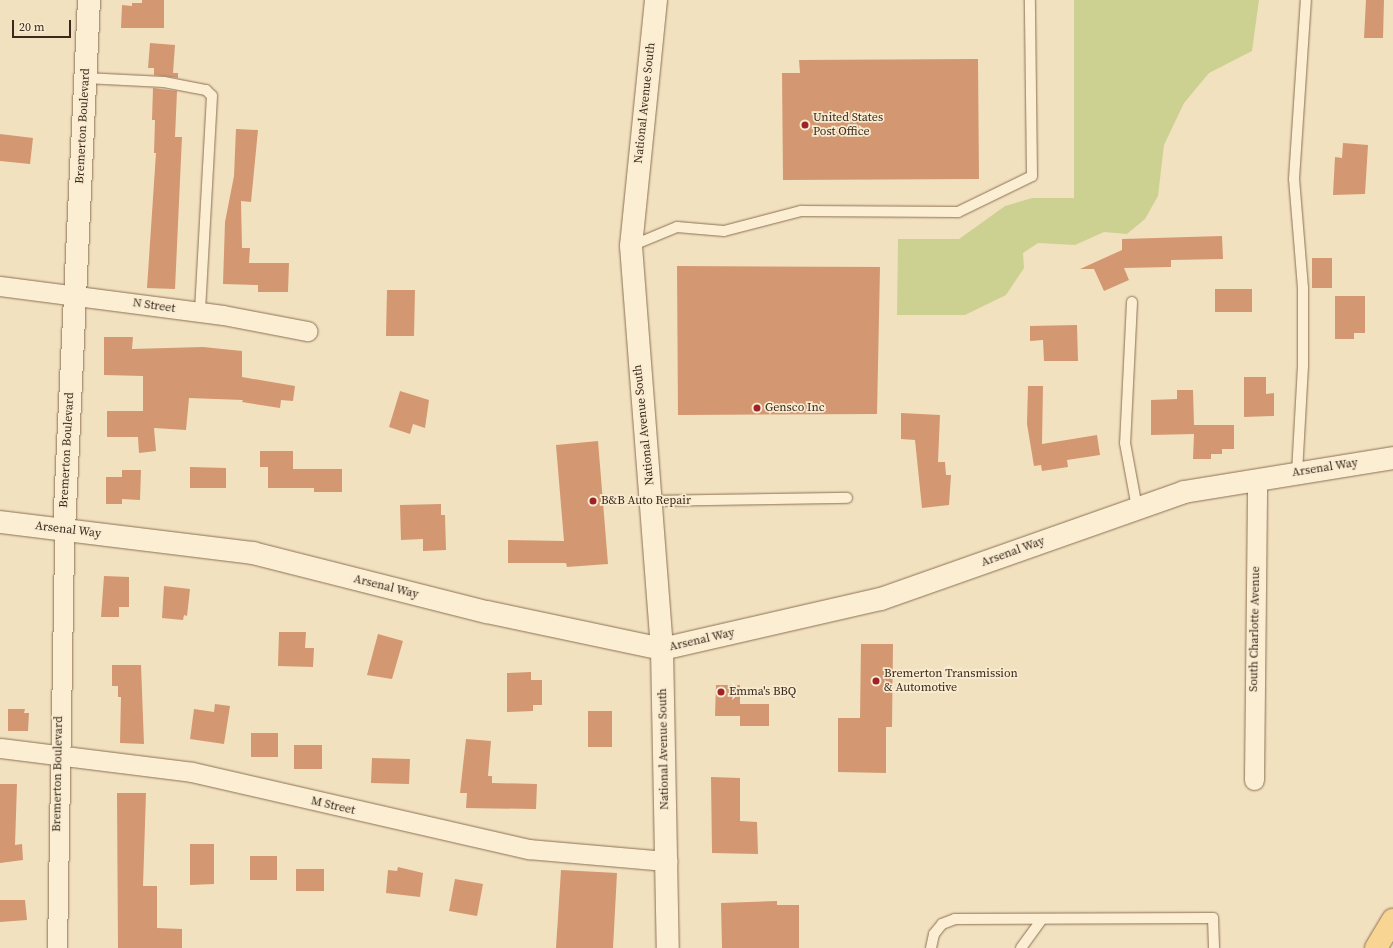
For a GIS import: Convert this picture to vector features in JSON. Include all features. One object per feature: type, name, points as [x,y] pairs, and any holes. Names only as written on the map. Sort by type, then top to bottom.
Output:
[{"type":"main road","name":"Bremerton Boulevard","points":[[64,530],[89,0]]},
{"type":"main road","name":"National Avenue South","points":[[656,0],[631,246],[637,354],[651,502],[662,650],[668,948]]},
{"type":"main road","name":"Arsenal Way","points":[[0,522],[253,553],[486,612],[662,650],[881,599],[1184,492],[1257,478],[1393,458]]},
{"type":"main road","points":[[1376,948],[1393,920]]},
{"type":"street","name":"N Street","points":[[0,286],[200,312],[307,331]]},
{"type":"street","name":"South Charlotte Avenue","points":[[1254,780],[1257,478]]},
{"type":"street","name":"Bremerton Boulevard","points":[[57,948],[58,756],[64,530]]},
{"type":"street","name":"M Street","points":[[0,748],[192,772],[529,849],[667,861]]},
{"type":"lane","points":[[631,246],[677,227],[724,231],[801,211],[958,212],[1032,176],[1030,0]]},
{"type":"lane","points":[[1297,473],[1303,366],[1303,295],[1294,179],[1306,0]]},
{"type":"lane","points":[[85,78],[164,82],[206,90],[212,96],[200,312]]},
{"type":"lane","points":[[1132,302],[1125,443],[1137,508]]},
{"type":"lane","points":[[651,502],[847,498]]},
{"type":"lane","points":[[930,948],[934,934],[942,924],[956,919],[1213,918],[1214,948]]},
{"type":"lane","points":[[1021,948],[1042,919]]},
{"type":"green space","points":[[1074,0],[1259,0],[1252,51],[1209,73],[1184,103],[1164,145],[1158,196],[1145,219],[1127,234],[1104,232],[1075,245],[1038,243],[1023,253],[1024,268],[1006,295],[965,315],[897,315],[898,239],[959,239],[1005,206],[1032,198],[1074,198]]},
{"type":"building","points":[[142,0],[164,0],[164,28],[121,28],[122,5],[132,6],[132,3],[142,3]]},
{"type":"building","points":[[1366,0],[1384,0],[1383,38],[1364,38]]},
{"type":"building","points":[[150,43],[175,45],[173,73],[178,73],[178,78],[154,75],[154,68],[148,68]]},
{"type":"building","points":[[978,59],[979,179],[783,180],[782,73],[800,73],[799,60]]},
{"type":"building","points":[[153,88],[177,91],[175,137],[182,137],[175,289],[147,288],[156,153],[154,153],[155,120],[152,120]]},
{"type":"building","points":[[236,129],[258,130],[251,202],[241,201],[242,248],[250,248],[249,263],[289,263],[288,292],[258,292],[258,285],[223,284],[225,222],[234,176]]},
{"type":"building","points":[[0,134],[33,138],[30,164],[0,161]]},
{"type":"building","points":[[1343,143],[1368,145],[1365,194],[1333,195],[1335,157],[1342,158]]},
{"type":"building","points":[[1222,236],[1223,259],[1171,260],[1171,267],[1124,268],[1129,280],[1104,291],[1094,269],[1080,269],[1122,250],[1122,239]]},
{"type":"building","points":[[1312,258],[1332,258],[1332,288],[1312,288]]},
{"type":"building","points":[[677,266],[880,267],[877,414],[678,415]]},
{"type":"building","points":[[1215,289],[1252,289],[1252,312],[1215,312]]},
{"type":"building","points":[[387,290],[415,290],[414,336],[386,336]]},
{"type":"building","points":[[1335,296],[1365,296],[1365,333],[1354,333],[1354,339],[1335,339]]},
{"type":"building","points":[[1077,325],[1078,361],[1044,361],[1043,340],[1030,341],[1030,326]]},
{"type":"building","points":[[104,337],[133,337],[132,349],[203,347],[242,351],[242,377],[295,386],[293,401],[281,400],[280,408],[242,402],[243,400],[189,398],[186,430],[154,428],[156,451],[139,453],[138,437],[107,437],[107,411],[143,411],[143,376],[104,375]]},
{"type":"building","points":[[1244,377],[1266,377],[1266,394],[1274,393],[1274,416],[1244,417]]},
{"type":"building","points":[[1028,386],[1043,386],[1042,444],[1097,435],[1100,455],[1067,460],[1068,467],[1042,471],[1041,465],[1034,466],[1027,424]]},
{"type":"building","points":[[1177,390],[1193,390],[1194,425],[1234,425],[1234,449],[1222,449],[1222,454],[1211,454],[1211,459],[1193,459],[1194,434],[1151,435],[1151,400],[1177,399]]},
{"type":"building","points":[[400,391],[429,400],[425,428],[413,424],[410,434],[389,427]]},
{"type":"building","points":[[901,413],[940,415],[938,462],[945,462],[946,475],[951,475],[949,505],[922,508],[915,440],[901,439]]},
{"type":"building","points":[[598,441],[608,564],[567,567],[566,563],[508,563],[508,540],[564,541],[556,445]]},
{"type":"building","points":[[260,451],[293,451],[293,469],[342,469],[342,492],[314,492],[314,488],[268,488],[268,467],[260,467]]},
{"type":"building","points":[[190,467],[226,468],[226,488],[190,488]]},
{"type":"building","points":[[122,470],[141,470],[140,500],[122,499],[122,504],[106,504],[106,477],[122,477]]},
{"type":"building","points":[[441,504],[441,515],[445,515],[446,550],[423,551],[423,539],[401,540],[400,505]]},
{"type":"building","points":[[104,576],[129,577],[129,607],[119,607],[119,617],[101,617]]},
{"type":"building","points":[[164,586],[190,589],[187,616],[184,615],[183,620],[162,618]]},
{"type":"building","points":[[279,632],[306,632],[305,648],[314,648],[313,667],[278,666]]},
{"type":"building","points":[[378,634],[403,641],[392,679],[367,675]]},
{"type":"building","name":"Bremerton Transmission & Automotive","points":[[861,644],[893,644],[892,727],[886,727],[886,773],[838,772],[838,718],[860,718]]},
{"type":"building","points":[[112,665],[141,665],[144,744],[120,743],[121,697],[118,697],[118,686],[112,686]]},
{"type":"building","points":[[531,672],[531,680],[542,680],[542,705],[533,705],[533,711],[507,712],[507,673]]},
{"type":"building","points":[[716,685],[740,685],[740,716],[715,716]]},
{"type":"building","points":[[215,704],[230,706],[224,744],[190,739],[194,709],[214,712]]},
{"type":"building","points":[[740,704],[769,704],[769,726],[740,726]]},
{"type":"building","points":[[8,709],[25,709],[24,713],[29,713],[28,731],[8,731]]},
{"type":"building","points":[[588,711],[612,711],[612,747],[588,747]]},
{"type":"building","points":[[251,733],[278,733],[278,757],[251,757]]},
{"type":"building","points":[[466,739],[491,741],[488,776],[492,776],[492,783],[537,784],[536,809],[466,808],[467,793],[460,793]]},
{"type":"building","points":[[294,745],[322,745],[322,769],[294,769]]},
{"type":"building","points":[[372,758],[410,759],[409,784],[371,783]]},
{"type":"building","points":[[711,777],[740,778],[740,821],[757,822],[758,854],[712,853]]},
{"type":"building","points":[[0,784],[17,784],[15,845],[22,844],[23,860],[0,863]]},
{"type":"building","points":[[117,793],[146,793],[143,886],[157,886],[157,928],[182,929],[182,948],[118,948]]},
{"type":"building","points":[[190,844],[214,844],[214,884],[190,885]]},
{"type":"building","points":[[250,856],[277,856],[277,880],[250,880]]},
{"type":"building","points":[[398,867],[423,873],[420,897],[386,893],[388,870],[397,871]]},
{"type":"building","points":[[296,869],[324,869],[324,891],[296,891]]},
{"type":"building","points":[[561,870],[617,873],[613,948],[556,948]]},
{"type":"building","points":[[455,879],[483,884],[477,916],[449,911]]},
{"type":"building","points":[[0,900],[25,900],[27,920],[0,922]]},
{"type":"building","points":[[777,901],[777,905],[799,905],[799,948],[722,948],[721,903]]},
{"type":"place","name":"United States Post Office","points":[[805,125]]},
{"type":"place","name":"Gensco Inc","points":[[757,408]]},
{"type":"place","name":"B&B Auto Repair","points":[[593,501]]},
{"type":"place","name":"Bremerton Transmission & Automotive","points":[[876,681]]},
{"type":"place","name":"Emma's BBQ","points":[[721,692]]}]
